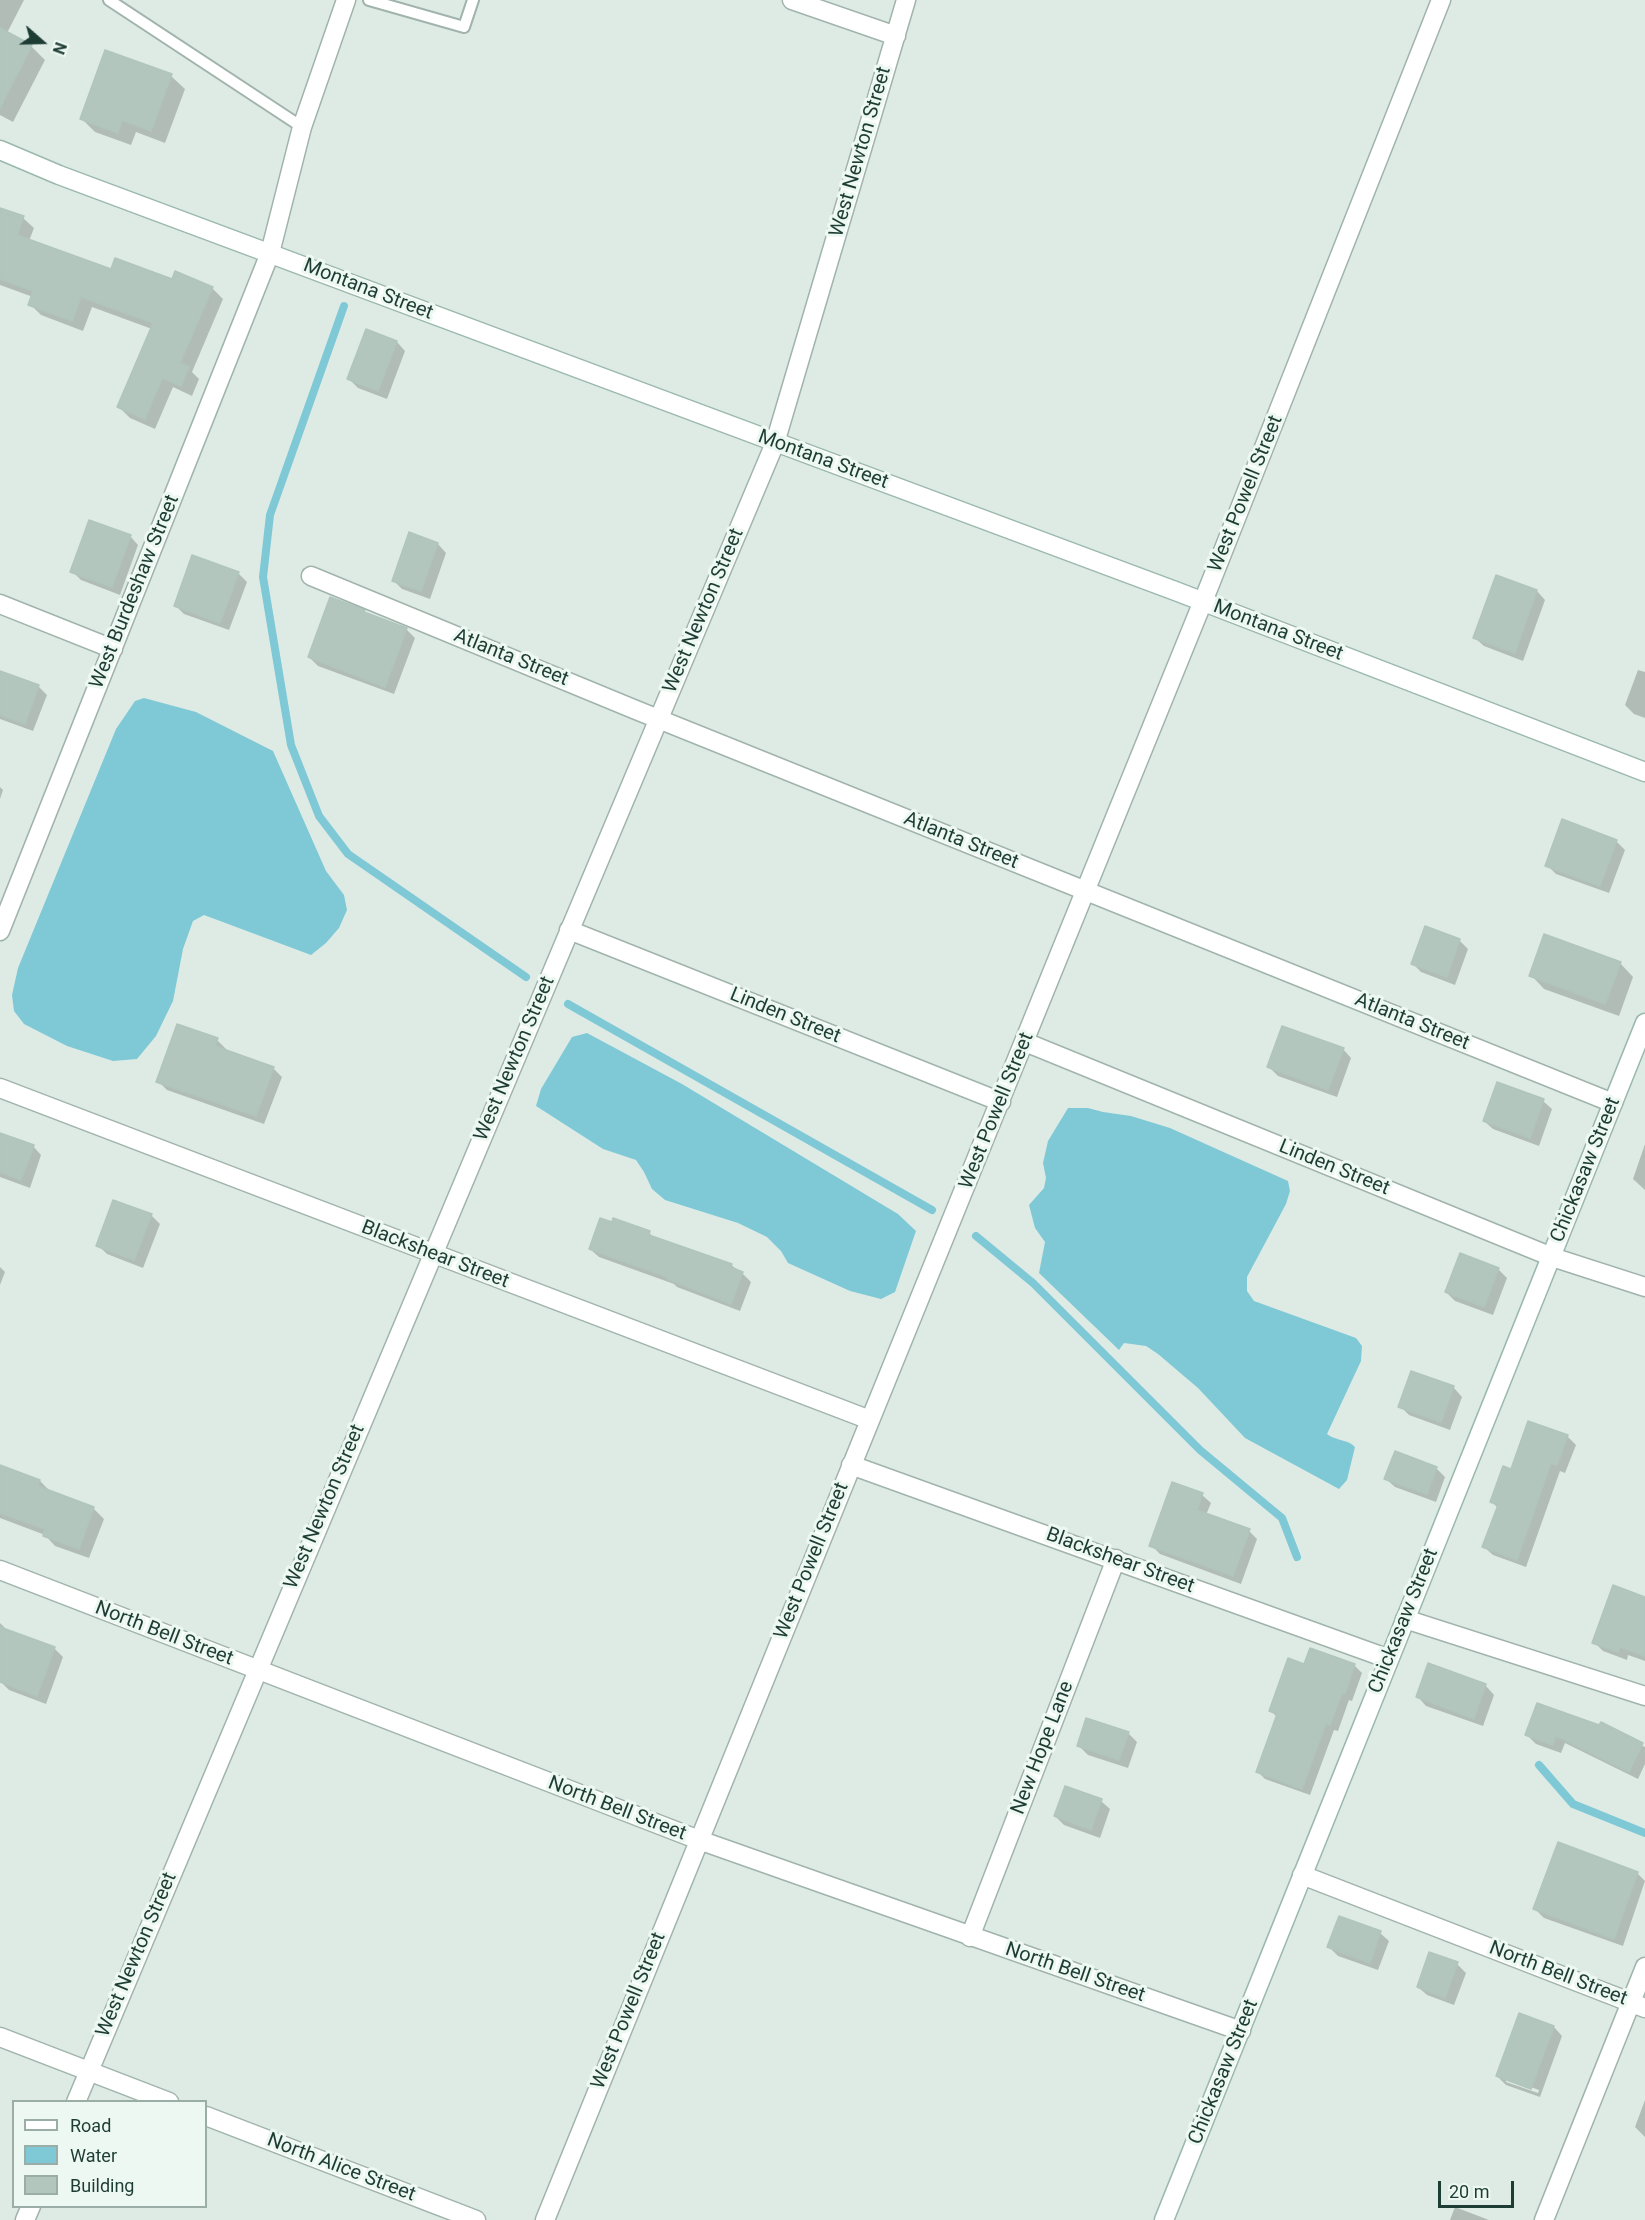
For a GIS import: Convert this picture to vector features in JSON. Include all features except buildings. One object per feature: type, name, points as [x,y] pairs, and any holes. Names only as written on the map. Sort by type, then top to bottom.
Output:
[{"type":"street","name":"West Burdeshaw Street","points":[[0,931],[270,254],[302,127],[346,0]]},
{"type":"street","points":[[792,0],[896,36]]},
{"type":"street","name":"West Newton Street","points":[[77,2100],[256,1670],[776,443],[906,0]]},
{"type":"street","name":"West Powell Street","points":[[545,2220],[1203,602],[1441,0]]},
{"type":"street","name":"Montana Street","points":[[0,150],[59,175],[1203,602],[1645,772]]},
{"type":"street","name":"Atlanta Street","points":[[311,576],[658,719],[1613,1103]]},
{"type":"street","points":[[0,604],[113,649]]},
{"type":"street","name":"Linden Street","points":[[569,930],[1001,1102]]},
{"type":"street","name":"Chickasaw Street","points":[[1164,2220],[1645,1023]]},
{"type":"street","name":"Linden Street","points":[[1025,1042],[1552,1257],[1645,1287]]},
{"type":"street","name":"Blackshear Street","points":[[0,1088],[870,1420]]},
{"type":"street","name":"Blackshear Street","points":[[851,1465],[1389,1659]]},
{"type":"street","name":"New Hope Lane","points":[[970,1937],[1116,1559]]},
{"type":"street","name":"North Bell Street","points":[[0,1570],[699,1840],[1241,2031]]},
{"type":"street","points":[[1404,1619],[1645,1696]]},
{"type":"street","name":"North Bell Street","points":[[1302,1875],[1638,2005]]},
{"type":"street","points":[[1545,2220],[1638,2005],[1645,1967]]},
{"type":"street","points":[[0,2037],[164,2100]]},
{"type":"street","name":"North Alice Street","points":[[207,2116],[476,2220]]},
{"type":"lane","points":[[109,0],[302,127]]},
{"type":"lane","points":[[369,0],[464,27],[473,0]]},
{"type":"water","points":[[144,698],[196,712],[273,751],[326,871],[344,895],[347,910],[339,928],[311,955],[204,915],[193,921],[183,949],[173,1001],[156,1036],[137,1059],[113,1061],[67,1046],[24,1024],[14,1011],[12,995],[18,968],[116,729],[135,701]]},
{"type":"water","points":[[587,1033],[682,1084],[898,1214],[916,1231],[895,1292],[881,1299],[850,1291],[788,1263],[781,1251],[767,1237],[738,1223],[665,1200],[652,1189],[636,1160],[603,1149],[536,1106],[541,1089],[572,1037]]},
{"type":"water","points":[[1068,1108],[1088,1108],[1131,1116],[1170,1128],[1288,1181],[1290,1191],[1286,1204],[1247,1277],[1247,1291],[1254,1301],[1356,1338],[1362,1346],[1361,1361],[1327,1434],[1355,1447],[1347,1480],[1339,1489],[1245,1438],[1198,1388],[1146,1346],[1124,1343],[1119,1350],[1039,1273],[1045,1242],[1035,1228],[1029,1205],[1044,1188],[1046,1178],[1043,1163],[1048,1141]]},
{"type":"waterway","points":[[344,306],[270,515],[263,577],[291,745],[319,816],[348,854],[526,977]]},
{"type":"waterway","points":[[568,1004],[932,1210]]},
{"type":"waterway","points":[[976,1236],[1033,1283],[1200,1450],[1282,1518],[1297,1557]]},
{"type":"waterway","points":[[1539,1765],[1573,1804],[1645,1833]]}]
